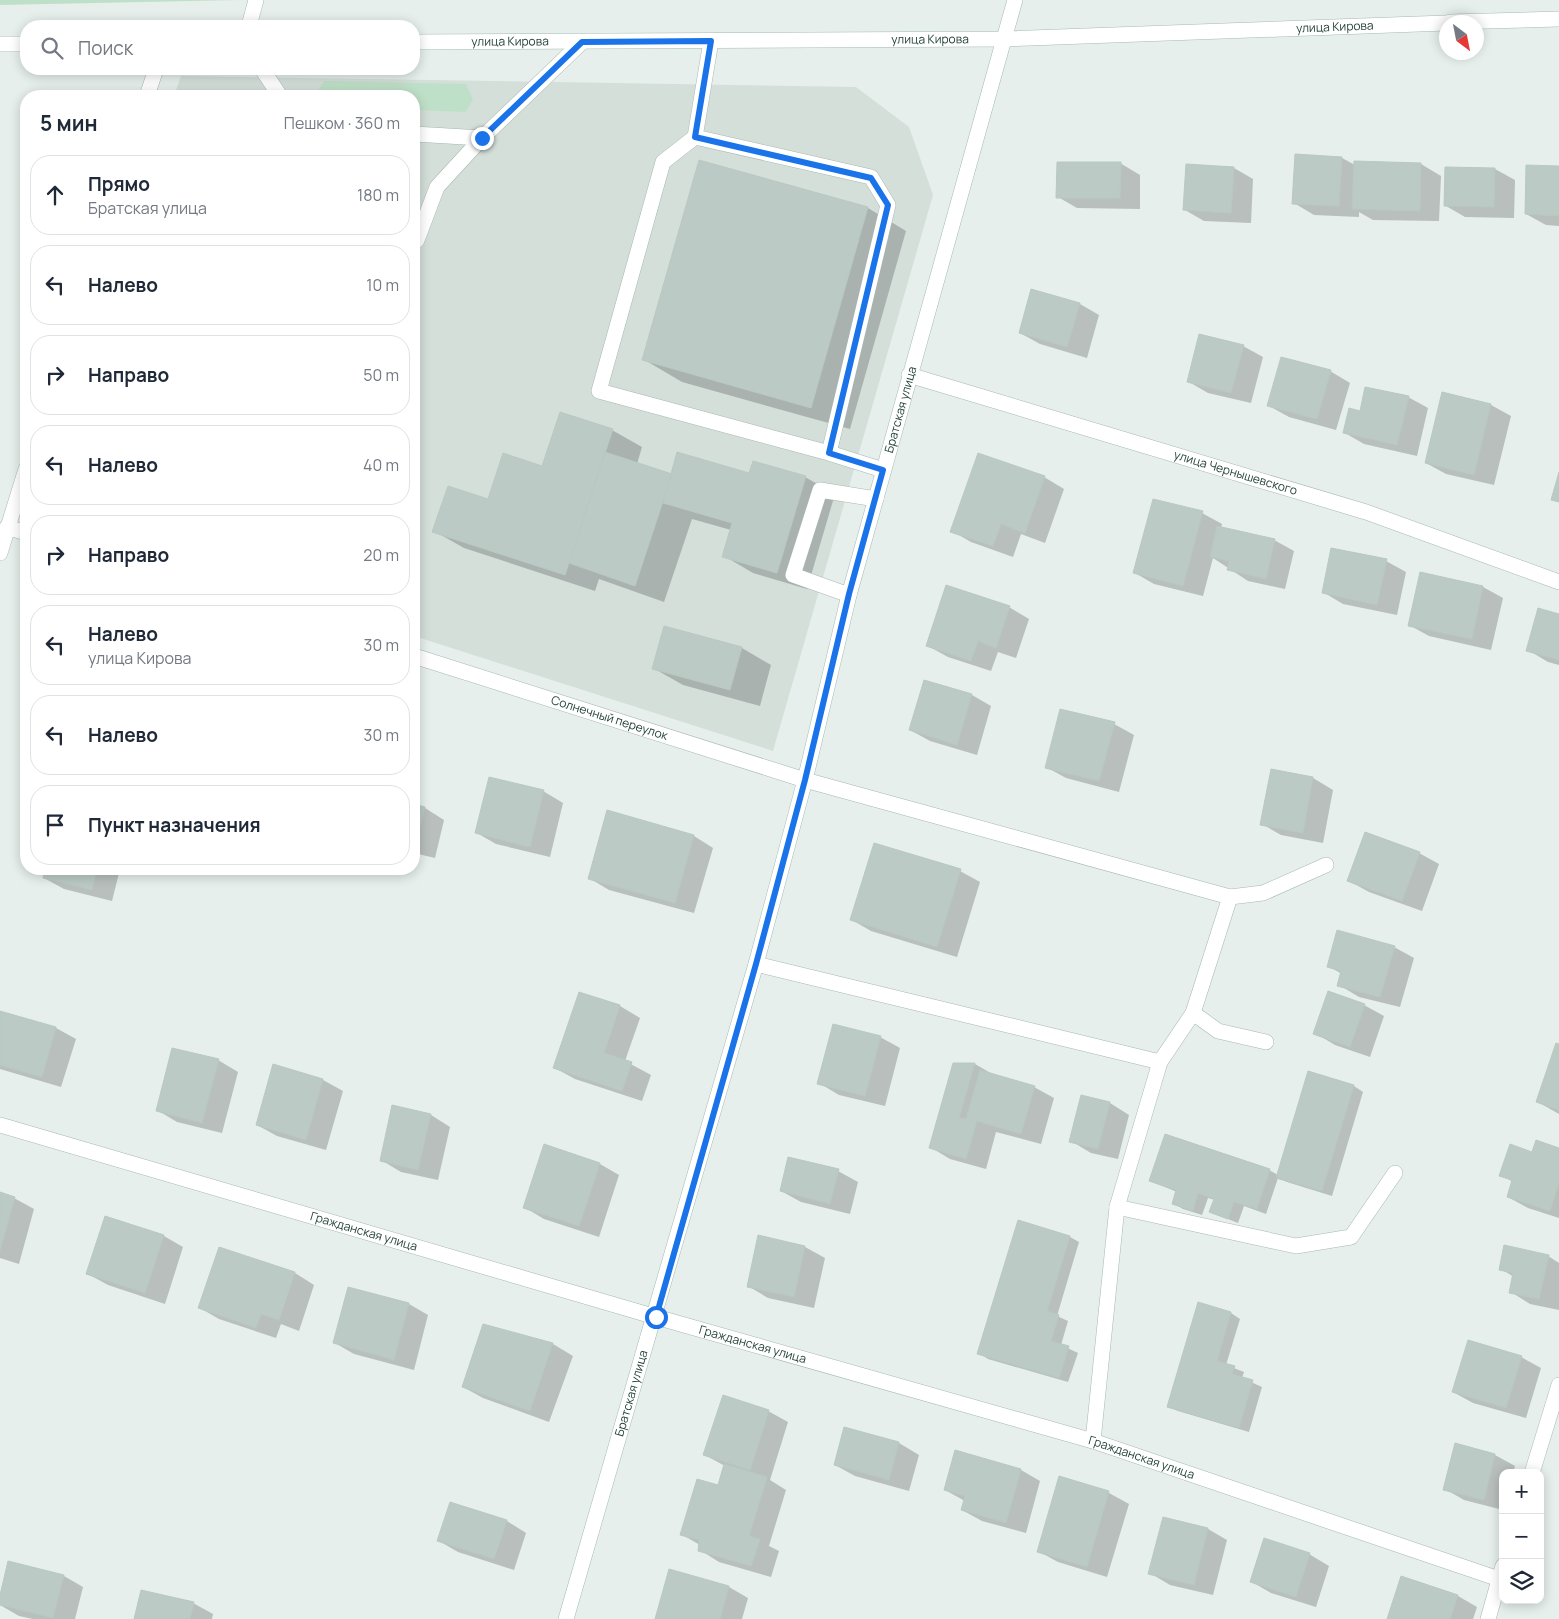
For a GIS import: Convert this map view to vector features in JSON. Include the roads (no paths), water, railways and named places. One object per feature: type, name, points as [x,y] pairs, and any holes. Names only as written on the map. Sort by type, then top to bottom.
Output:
[{"type":"street","points":[[251,20],[256,0]]},
{"type":"street","name":"Братская улица","points":[[566,1619],[656,1317],[756,964],[805,780],[849,594],[1015,0]]},
{"type":"street","points":[[1484,21],[1559,18]]},
{"type":"street","name":"улица Кирова","points":[[420,42],[1004,39],[1439,23]]},
{"type":"street","points":[[711,41],[695,137],[663,162],[599,391],[829,453],[883,470]]},
{"type":"street","points":[[420,232],[437,187],[482,138],[582,42]]},
{"type":"street","points":[[0,44],[20,44]]},
{"type":"street","points":[[149,90],[154,75]]},
{"type":"street","points":[[266,75],[276,90]]},
{"type":"street","points":[[420,134],[482,138]]},
{"type":"street","points":[[695,137],[871,178],[888,205],[829,453]]},
{"type":"street","name":"улица Чернышевского","points":[[910,375],[1366,512],[1559,582]]},
{"type":"street","points":[[0,553],[20,487]]},
{"type":"street","points":[[849,594],[793,574],[820,490],[876,499]]},
{"type":"street","points":[[7,527],[20,531]]},
{"type":"street","name":"Солнечный переулок","points":[[420,658],[805,780],[1230,896]]},
{"type":"street","points":[[1093,1441],[1117,1207],[1160,1062],[1193,1013],[1230,896],[1263,893],[1326,865]]},
{"type":"street","points":[[756,964],[1160,1062]]},
{"type":"street","points":[[1193,1013],[1218,1031],[1266,1042]]},
{"type":"street","name":"Гражданская улица","points":[[0,1126],[656,1317],[1093,1441],[1499,1571]]},
{"type":"street","points":[[1117,1207],[1296,1246],[1351,1237],[1395,1173]]},
{"type":"street","points":[[1533,1469],[1559,1385]]},
{"type":"street","points":[[1488,1619],[1499,1579]]}]
